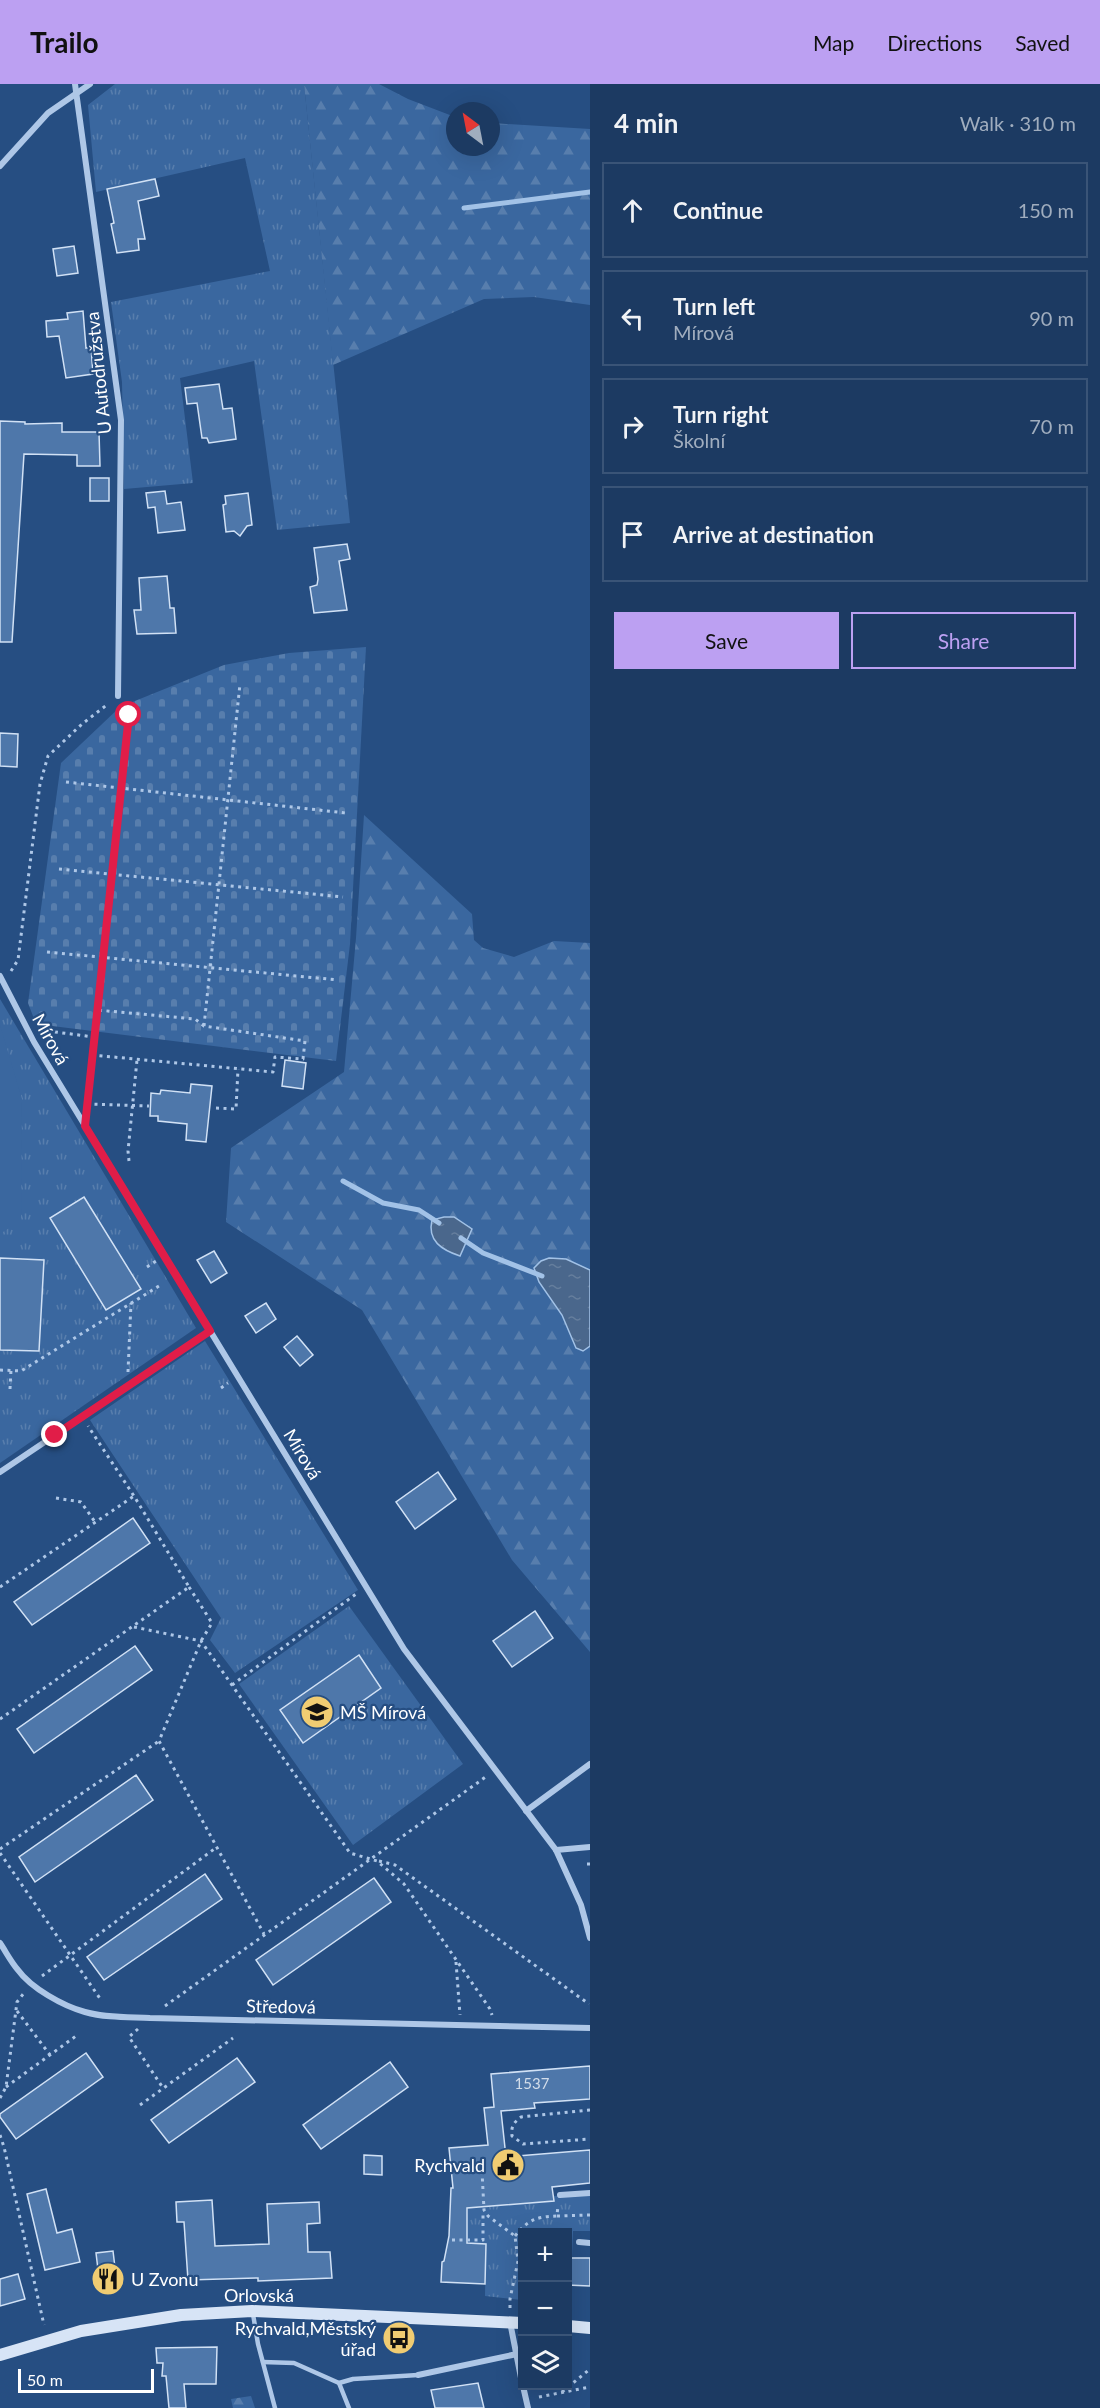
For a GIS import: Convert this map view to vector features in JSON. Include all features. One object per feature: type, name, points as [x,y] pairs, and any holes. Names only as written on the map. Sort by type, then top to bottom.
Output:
[{"type":"main road","name":"Orlovská","points":[[0,2355],[81,2331],[181,2315],[252,2311],[516,2322]]},
{"type":"main road","points":[[572,2326],[590,2328]]},
{"type":"street","name":"U Autodružstva","points":[[75,84],[121,420],[118,696]]},
{"type":"street","points":[[0,166],[48,113],[90,84]]},
{"type":"street","name":"Mírová","points":[[0,976],[27,1028],[404,1649],[556,1850],[581,1905],[590,1938]]},
{"type":"street","points":[[0,1472],[210,1331]]},
{"type":"street","points":[[526,1811],[590,1764]]},
{"type":"street","points":[[556,1850],[590,1847]]},
{"type":"street","name":"Středová","points":[[0,1943],[18,1971],[31,1984],[84,2012],[150,2018],[590,2028]]},
{"type":"street","points":[[560,2196],[590,2193]]},
{"type":"street","points":[[579,2242],[590,2243]]},
{"type":"street","points":[[516,2322],[518,2359]]},
{"type":"street","points":[[418,2375],[517,2354]]},
{"type":"street","points":[[524,2390],[528,2408]]},
{"type":"lane","points":[[252,2311],[275,2408]]},
{"type":"lane","points":[[263,2362],[294,2363],[339,2383],[353,2379],[418,2375]]},
{"type":"lane","points":[[339,2383],[349,2408]]},
{"type":"path","points":[[204,1026],[240,684]]},
{"type":"path","points":[[4,983],[18,960],[40,784],[48,756],[82,724],[118,696]]},
{"type":"path","points":[[129,715],[87,1104],[149,1106]]},
{"type":"path","points":[[66,782],[346,813]]},
{"type":"path","points":[[59,868],[343,897]]},
{"type":"path","points":[[47,952],[338,980]]},
{"type":"path","points":[[93,1055],[273,1072],[275,1057],[303,1059],[305,1041],[204,1026],[195,1019],[97,1010]]},
{"type":"path","points":[[27,1028],[94,1037]]},
{"type":"path","points":[[129,1161],[137,1060]]},
{"type":"path","points":[[216,1108],[236,1109],[238,1069]]},
{"type":"path","points":[[0,1370],[21,1371],[159,1286]]},
{"type":"path","points":[[128,1372],[131,1303]]},
{"type":"path","points":[[10,1389],[11,1370]]},
{"type":"path","points":[[82,1416],[212,1623],[201,1641],[159,1741],[0,1851],[101,2000]]},
{"type":"path","points":[[0,1587],[134,1496]]},
{"type":"path","points":[[56,1498],[81,1502],[95,1522]]},
{"type":"path","points":[[0,1719],[189,1587]]},
{"type":"path","points":[[232,1684],[366,1587]]},
{"type":"path","points":[[134,1627],[201,1641],[351,1853],[372,1858],[404,1884],[490,2009],[495,2025]]},
{"type":"path","points":[[159,1741],[264,1934]]},
{"type":"path","points":[[163,2088],[129,2037],[174,1999],[495,1770]]},
{"type":"path","points":[[0,2098],[6,2087],[17,2002],[31,1984],[217,1847]]},
{"type":"path","points":[[377,1861],[395,1865],[589,2004]]},
{"type":"path","points":[[456,1960],[460,2026]]},
{"type":"path","points":[[16,2009],[50,2055]]},
{"type":"path","points":[[6,2087],[76,2036]]},
{"type":"path","points":[[140,2105],[233,2038]]},
{"type":"path","points":[[590,2110],[521,2117],[511,2129],[512,2136],[523,2144],[590,2139]]},
{"type":"path","points":[[0,2135],[44,2325]]},
{"type":"path","points":[[0,2144],[4,2147]]},
{"type":"path","points":[[452,2240],[483,2240],[482,2171]]},
{"type":"path","points":[[557,2216],[560,2196]]},
{"type":"path","points":[[483,2210],[515,2236],[518,2261],[510,2299],[516,2322]]},
{"type":"path","points":[[515,2236],[525,2224],[538,2217],[590,2214]]},
{"type":"path","points":[[560,2393],[590,2368]]},
{"type":"path","points":[[539,2397],[590,2387]]},
{"type":"green space","points":[[115,84],[304,84],[350,523],[277,530],[254,361],[180,378],[193,483],[124,489],[122,382],[111,302],[270,271],[245,158],[96,192],[88,105]]},
{"type":"green space","points":[[304,84],[379,84],[408,99],[446,114],[446,156],[500,156],[500,124],[590,129],[590,305],[534,297],[484,299],[333,365]]},
{"type":"green space","points":[[366,647],[350,944],[336,1061],[36,1024],[28,1003],[61,763],[120,707],[224,665],[289,653]]},
{"type":"green space","points":[[364,815],[472,914],[474,940],[483,948],[514,957],[554,941],[590,943],[590,1652],[512,1560],[362,1310],[226,1222],[231,1148],[344,1072]]},
{"type":"green space","points":[[0,999],[196,1328],[0,1463]]},
{"type":"green space","points":[[0,1025],[22,1099],[21,1220],[0,1234]]},
{"type":"green space","points":[[205,1341],[358,1590],[235,1673],[210,1640],[221,1618],[90,1420]]},
{"type":"green space","points":[[349,1606],[463,1764],[353,1845],[239,1684]]},
{"type":"green space","points":[[468,2187],[493,2206],[553,2201],[553,2196],[590,2193],[590,2231],[573,2231],[572,2257],[572,2228],[518,2228],[518,2300],[485,2296],[486,2244],[467,2243]]},
{"type":"green space","points":[[251,2396],[255,2408],[233,2408],[231,2399]]},
{"type":"water","points":[[454,1217],[472,1229],[460,1256],[442,1248],[434,1239],[432,1220]]},
{"type":"water","points":[[549,1258],[566,1259],[590,1270],[590,1346],[583,1351],[576,1348],[562,1315],[539,1282],[534,1268],[541,1261]]},
{"type":"building","points":[[155,179],[159,196],[138,201],[145,239],[138,239],[139,250],[117,253],[107,189]]},
{"type":"building","points":[[74,246],[78,273],[57,276],[53,249]]},
{"type":"building","points":[[83,311],[86,348],[91,347],[93,374],[66,378],[59,336],[47,337],[46,321],[68,319],[67,313]]},
{"type":"building","points":[[219,384],[223,409],[232,408],[236,439],[209,443],[207,438],[202,438],[197,403],[187,404],[185,388]]},
{"type":"building","points":[[0,421],[25,422],[25,424],[62,423],[62,432],[99,432],[100,466],[77,466],[77,455],[24,454],[12,642],[0,642]]},
{"type":"building","points":[[90,478],[109,478],[109,501],[90,501]]},
{"type":"building","points":[[165,491],[167,504],[181,502],[185,530],[158,533],[155,507],[148,508],[146,493]]},
{"type":"building","points":[[248,493],[252,525],[247,526],[240,536],[234,531],[226,532],[223,505],[226,504],[225,496]]},
{"type":"building","points":[[347,544],[350,559],[339,561],[347,610],[314,613],[310,587],[317,585],[318,579],[314,548]]},
{"type":"building","points":[[167,576],[170,608],[174,608],[176,633],[137,634],[134,610],[141,610],[139,578]]},
{"type":"building","points":[[0,733],[18,734],[17,767],[0,766]]},
{"type":"building","points":[[285,1060],[306,1063],[303,1089],[282,1086]]},
{"type":"building","points":[[191,1084],[212,1086],[206,1142],[186,1140],[187,1124],[158,1121],[158,1116],[150,1116],[151,1093],[160,1094],[161,1090],[190,1093]]},
{"type":"building","points":[[84,1197],[141,1289],[106,1310],[50,1218]]},
{"type":"building","points":[[214,1251],[227,1273],[211,1283],[197,1260]]},
{"type":"building","points":[[0,1258],[44,1260],[39,1351],[0,1350]]},
{"type":"building","points":[[266,1303],[276,1319],[256,1333],[245,1316]]},
{"type":"building","points":[[297,1336],[313,1355],[300,1366],[284,1347]]},
{"type":"building","points":[[438,1472],[456,1499],[415,1529],[396,1502]]},
{"type":"building","points":[[133,1518],[150,1543],[32,1625],[14,1602]]},
{"type":"building","points":[[535,1611],[553,1638],[512,1667],[493,1641]]},
{"type":"building","points":[[135,1646],[152,1670],[34,1753],[17,1729]]},
{"type":"building","points":[[359,1655],[381,1688],[303,1743],[280,1710]]},
{"type":"building","points":[[136,1775],[153,1800],[35,1882],[19,1857]]},
{"type":"building","points":[[205,1874],[222,1899],[104,1980],[87,1957]]},
{"type":"building","points":[[374,1878],[391,1902],[273,1985],[256,1960]]},
{"type":"building","points":[[86,2053],[103,2077],[16,2139],[0,2114]]},
{"type":"building","points":[[237,2058],[255,2082],[169,2143],[151,2120]]},
{"type":"building","points":[[390,2062],[408,2087],[321,2149],[303,2125]]},
{"type":"building","points":[[590,2066],[590,2099],[534,2103],[535,2108],[501,2111],[506,2157],[590,2150],[590,2183],[552,2187],[554,2201],[467,2208],[467,2243],[486,2244],[485,2284],[441,2282],[442,2262],[449,2236],[451,2188],[453,2188],[449,2148],[488,2145],[484,2108],[494,2107],[491,2074]]},
{"type":"building","points":[[364,2155],[382,2156],[382,2175],[364,2174]]},
{"type":"building","points":[[46,2189],[57,2233],[72,2229],[80,2262],[45,2270],[27,2194]]},
{"type":"building","points":[[212,2200],[215,2246],[269,2244],[267,2204],[319,2202],[320,2223],[307,2224],[308,2252],[330,2252],[332,2278],[258,2281],[258,2278],[188,2280],[184,2222],[177,2222],[176,2202]]},
{"type":"building","points":[[113,2251],[117,2284],[100,2286],[96,2253]]},
{"type":"building","points":[[572,2258],[590,2258],[590,2286],[572,2285]]},
{"type":"building","points":[[18,2274],[25,2299],[0,2306],[0,2279]]},
{"type":"building","points":[[217,2347],[216,2384],[184,2384],[186,2408],[169,2408],[166,2376],[162,2376],[163,2363],[157,2363],[156,2348]]},
{"type":"building","points":[[478,2383],[484,2408],[435,2408],[431,2390]]},
{"type":"waterway","points":[[464,208],[590,192]]},
{"type":"waterway","points":[[343,1181],[383,1203],[419,1210],[439,1223]]},
{"type":"waterway","points":[[461,1238],[483,1253],[542,1276]]},
{"type":"place","name":"MŠ Mírová","points":[[317,1712]]},
{"type":"place","name":"Rychvald","points":[[508,2165]]},
{"type":"place","name":"U Zvonu","points":[[108,2279]]},
{"type":"place","name":"Rychvald,Městský úřad","points":[[399,2338]]},
{"type":"route","points":[[55,1435],[210,1331],[85,1126],[129,715]]}]
